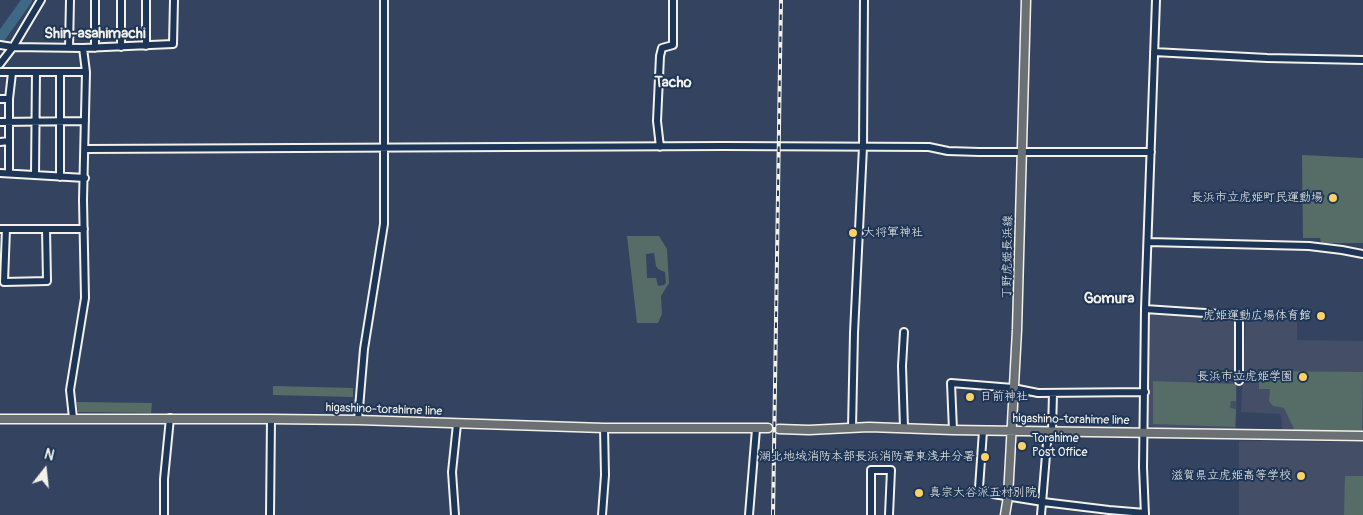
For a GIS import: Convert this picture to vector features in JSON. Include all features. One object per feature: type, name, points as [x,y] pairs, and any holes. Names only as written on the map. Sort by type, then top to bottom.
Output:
[{"type":"main road","name":"丁野虎姫長浜線","points":[[1005,515],[1008,497],[1013,388],[1018,330],[1026,0]]},
{"type":"main road","name":"higashino-torahime line","points":[[0,419],[358,420],[604,428],[768,428]]},
{"type":"main road","name":"higashino-torahime line","points":[[779,429],[904,428],[983,431],[1363,436]]},
{"type":"street","points":[[0,64],[41,0]]},
{"type":"street","points":[[69,48],[70,0]]},
{"type":"street","points":[[95,0],[95,48]]},
{"type":"street","points":[[121,0],[121,47]]},
{"type":"street","points":[[146,0],[146,46]]},
{"type":"street","points":[[0,45],[11,47],[95,48],[173,44],[174,0]]},
{"type":"street","points":[[358,420],[364,348],[384,224],[384,0]]},
{"type":"street","points":[[660,147],[657,121],[660,56],[662,48],[673,45],[674,0]]},
{"type":"street","points":[[852,428],[854,332],[863,147],[864,0]]},
{"type":"street","points":[[983,431],[978,488],[1008,497],[1145,514],[1143,432],[1145,309],[1156,0]]},
{"type":"street","points":[[74,418],[70,390],[85,298],[83,200],[86,72],[84,48]]},
{"type":"street","points":[[1154,52],[1267,58],[1363,60]]},
{"type":"street","points":[[0,72],[86,72]]},
{"type":"street","points":[[35,175],[34,121],[36,72]]},
{"type":"street","points":[[60,72],[60,177]]},
{"type":"street","points":[[9,173],[9,99],[12,73]]},
{"type":"street","points":[[0,99],[9,99]]},
{"type":"street","points":[[0,122],[85,121]]},
{"type":"street","points":[[0,142],[9,141]]},
{"type":"street","points":[[85,149],[929,147],[959,152],[1151,152]]},
{"type":"street","points":[[0,173],[85,178]]},
{"type":"street","points":[[46,229],[47,281],[4,282],[3,229],[46,229],[84,230]]},
{"type":"street","points":[[1148,242],[1309,246],[1360,256]]},
{"type":"street","points":[[1145,309],[1235,315],[1239,320],[1238,381]]},
{"type":"street","points":[[904,332],[902,366],[904,428]]},
{"type":"street","points":[[953,430],[951,383],[1013,388],[1038,393],[1145,392]]},
{"type":"street","points":[[1041,515],[1053,393]]},
{"type":"street","points":[[164,515],[164,479],[170,418]]},
{"type":"street","points":[[270,515],[271,419]]},
{"type":"street","points":[[455,515],[452,472],[457,424]]},
{"type":"street","points":[[602,515],[604,428]]},
{"type":"street","points":[[749,515],[756,428]]},
{"type":"street","points":[[871,515],[871,470],[891,470],[889,515]]},
{"type":"shaded area","name":"長浜市立虎姫学園","points":[[1148,313],[1238,315],[1236,431],[1156,429],[1149,425]]},
{"type":"shaded area","name":"長浜市立虎姫学園","points":[[1246,316],[1297,317],[1297,340],[1363,341],[1363,434],[1283,432],[1280,414],[1241,412]]},
{"type":"shaded area","name":"滋賀県立虎姫高等学校","points":[[1239,441],[1363,442],[1363,515],[1239,515]]},
{"type":"green space","name":"長浜市立虎姫町民運動場","points":[[1302,155],[1363,158],[1363,243],[1321,243],[1320,238],[1303,238]]},
{"type":"green space","points":[[627,236],[659,236],[667,249],[669,283],[661,296],[662,314],[658,323],[637,323]],"holes":[[[654,253],[656,266],[665,272],[666,283],[664,285],[658,286],[656,278],[647,278],[646,254]]]},
{"type":"green space","points":[[1268,371],[1363,372],[1362,431],[1295,431],[1284,408],[1273,406],[1269,401],[1270,389],[1259,389],[1259,380]]},
{"type":"green space","points":[[1153,381],[1236,384],[1236,401],[1231,401],[1230,408],[1236,409],[1235,427],[1153,424]]},
{"type":"green space","points":[[273,386],[353,388],[353,397],[273,395]]},
{"type":"green space","points":[[77,402],[152,403],[151,413],[78,412]]},
{"type":"green space","points":[[1345,476],[1363,476],[1363,515],[1344,515]]},
{"type":"waterway","points":[[0,38],[27,0]]},
{"type":"railway","points":[[773,515],[781,0]]},
{"type":"place","name":"長浜市立虎姫町民運動場","points":[[1333,198]]},
{"type":"place","name":"大将軍神社","points":[[853,233]]},
{"type":"place","name":"虎姫運動広場体育館","points":[[1321,316]]},
{"type":"place","name":"長浜市立虎姫学園","points":[[1303,377]]},
{"type":"place","name":"日前神社","points":[[970,397]]},
{"type":"place","name":"Torahime Post Office","points":[[1022,446]]},
{"type":"place","name":"湖北地域消防本部長浜消防署東浅井分署","points":[[985,457]]},
{"type":"place","name":"滋賀県立虎姫高等学校","points":[[1301,476]]},
{"type":"place","name":"真宗大谷派五村別院","points":[[919,493]]},
{"type":"district","name":"Shin-asahimachi","points":[[95,34]]},
{"type":"district","name":"Tacho","points":[[673,83]]},
{"type":"district","name":"Gomura","points":[[1109,299]]}]
